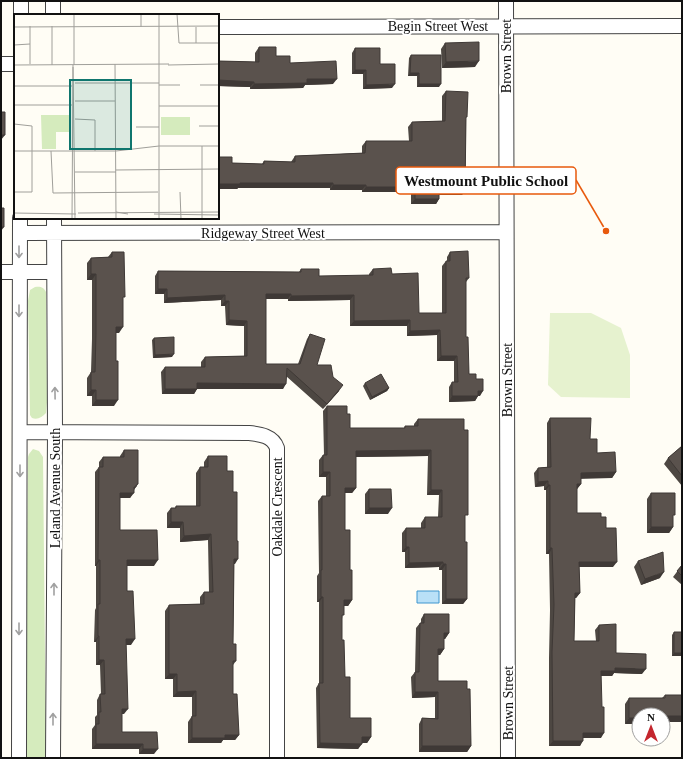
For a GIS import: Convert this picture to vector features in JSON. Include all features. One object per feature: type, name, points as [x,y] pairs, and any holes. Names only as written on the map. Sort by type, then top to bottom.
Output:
[{"type":"street","points":[[21,1],[21,14]]},
{"type":"street","points":[[53,1],[53,14]]},
{"type":"street","name":"Brown Street","points":[[506,1],[508,758]]},
{"type":"street","name":"Begin Street West","points":[[219,27],[682,26]]},
{"type":"street","points":[[1,64],[14,64]]},
{"type":"street","points":[[19,758],[20,219]]},
{"type":"street","name":"Leland Avenue South","points":[[53,758],[55,432],[54,219]]},
{"type":"street","name":"Ridgeway Street West","points":[[20,233],[506,232]]},
{"type":"street","points":[[1,272],[54,272]]},
{"type":"street","name":"Oakdale Crescent","points":[[20,432],[249,433],[262,434],[275,442],[277,448],[278,492],[277,758]]},
{"type":"green space","points":[[35,287],[42,287],[46,292],[47,402],[46,413],[36,419],[32,418],[30,415],[28,301],[30,290]]},
{"type":"green space","points":[[550,313],[591,313],[621,328],[630,355],[630,398],[561,397],[548,385]]},
{"type":"green space","points":[[33,449],[39,451],[43,457],[46,758],[25,758],[28,457]]},
{"type":"water","points":[[417,591],[439,591],[439,603],[417,603]]},
{"type":"building","points":[[479,42],[479,61],[446,62],[445,43]]},
{"type":"building","points":[[259,47],[276,47],[276,56],[290,56],[290,63],[336,61],[337,79],[307,79],[307,83],[254,84],[254,82],[219,80],[219,61],[259,62]]},
{"type":"building","points":[[355,48],[380,48],[380,64],[395,64],[395,84],[366,85],[366,70],[355,70]]},
{"type":"building","points":[[411,55],[441,55],[441,84],[419,84],[419,73],[410,73]]},
{"type":"building","points":[[446,91],[468,92],[466,117],[465,190],[439,190],[439,199],[415,199],[415,187],[366,187],[366,185],[333,185],[333,183],[219,184],[219,157],[232,157],[232,163],[264,164],[264,161],[295,162],[295,156],[365,153],[366,141],[412,141],[412,122],[445,121]]},
{"type":"building","points":[[1,112],[5,112],[5,135],[1,135]]},
{"type":"building","points":[[1,208],[4,208],[4,227],[1,227]]},
{"type":"building","points":[[468,251],[469,278],[466,278],[466,337],[468,337],[469,374],[476,374],[476,379],[483,379],[483,391],[478,391],[478,396],[452,396],[452,382],[458,382],[457,356],[441,356],[440,330],[410,331],[410,320],[354,321],[354,295],[291,296],[291,294],[266,294],[266,364],[300,364],[310,334],[325,339],[317,365],[331,365],[333,377],[343,385],[327,404],[287,368],[286,384],[197,383],[197,389],[165,389],[165,367],[205,367],[205,357],[247,356],[247,321],[229,320],[229,301],[225,301],[225,295],[167,298],[167,289],[158,289],[158,271],[301,272],[301,269],[319,269],[319,276],[373,275],[373,269],[391,268],[392,274],[418,273],[419,313],[446,313],[446,261],[450,261],[450,252]]},
{"type":"building","points":[[112,252],[124,252],[125,297],[123,297],[123,327],[116,327],[118,400],[96,400],[96,390],[91,390],[91,372],[95,372],[96,274],[91,274],[91,258],[112,257]]},
{"type":"building","points":[[174,337],[174,354],[155,355],[154,338]]},
{"type":"building","points":[[381,374],[389,388],[372,397],[365,383]]},
{"type":"building","points":[[327,406],[347,406],[347,414],[350,414],[350,428],[405,428],[405,426],[418,426],[418,419],[464,419],[464,430],[468,430],[468,515],[465,515],[465,542],[467,542],[467,599],[446,599],[446,564],[443,564],[443,562],[409,563],[409,547],[406,547],[406,528],[425,528],[425,517],[442,517],[442,490],[431,490],[431,450],[356,451],[356,488],[345,488],[345,530],[350,530],[352,600],[344,600],[344,615],[342,615],[342,640],[344,640],[345,677],[350,677],[350,718],[371,718],[371,737],[362,737],[362,744],[320,743],[319,683],[323,683],[323,597],[321,597],[322,496],[330,496],[330,472],[323,472],[323,455],[327,455]]},
{"type":"building","points":[[550,418],[591,418],[590,439],[597,439],[597,453],[615,452],[616,472],[581,473],[581,484],[577,484],[577,513],[601,513],[601,517],[606,517],[606,528],[616,528],[617,562],[579,562],[580,593],[575,593],[574,641],[599,641],[599,625],[616,624],[616,653],[646,654],[646,669],[615,668],[615,671],[601,671],[602,707],[604,707],[604,733],[583,733],[583,741],[553,741],[552,652],[554,605],[552,548],[550,548],[550,485],[548,485],[548,481],[538,482],[538,468],[551,467]]},
{"type":"building","points":[[682,446],[682,476],[668,458]]},
{"type":"building","points":[[124,450],[138,450],[138,484],[134,487],[134,493],[120,493],[120,530],[157,530],[158,560],[127,560],[127,591],[133,591],[135,639],[126,639],[128,709],[122,709],[122,732],[157,732],[158,749],[143,749],[143,744],[96,744],[96,724],[99,724],[99,712],[101,712],[100,694],[105,694],[104,660],[99,660],[98,636],[98,604],[100,604],[100,560],[98,560],[99,467],[103,467],[103,457],[124,457]]},
{"type":"building","points":[[208,456],[227,456],[227,471],[233,471],[233,492],[237,492],[238,559],[234,559],[233,644],[236,644],[236,661],[233,661],[233,694],[237,694],[239,735],[225,735],[225,738],[192,738],[192,716],[196,716],[196,691],[177,692],[177,674],[169,674],[169,605],[204,604],[204,592],[213,592],[211,534],[184,536],[183,522],[171,522],[171,508],[176,508],[176,506],[200,506],[200,467],[208,467]]},
{"type":"building","points":[[369,489],[391,489],[392,508],[369,508]]},
{"type":"building","points":[[651,493],[675,493],[675,515],[673,515],[673,527],[651,527]]},
{"type":"building","points":[[663,552],[664,572],[645,579],[638,561]]},
{"type":"building","points":[[682,565],[682,576],[677,571]]},
{"type":"building","points":[[424,614],[449,614],[449,633],[444,633],[444,649],[438,649],[438,681],[467,681],[467,689],[470,689],[471,746],[422,746],[422,718],[438,719],[438,692],[415,692],[415,672],[419,672],[420,623],[424,623]]},
{"type":"building","points":[[674,632],[682,632],[682,653],[674,653]]},
{"type":"building","points":[[665,695],[682,695],[682,716],[671,716],[671,707],[631,707],[631,718],[629,718],[629,698],[665,698]]},
{"type":"place","name":"Westmount Public School","points":[[606,231]]}]
